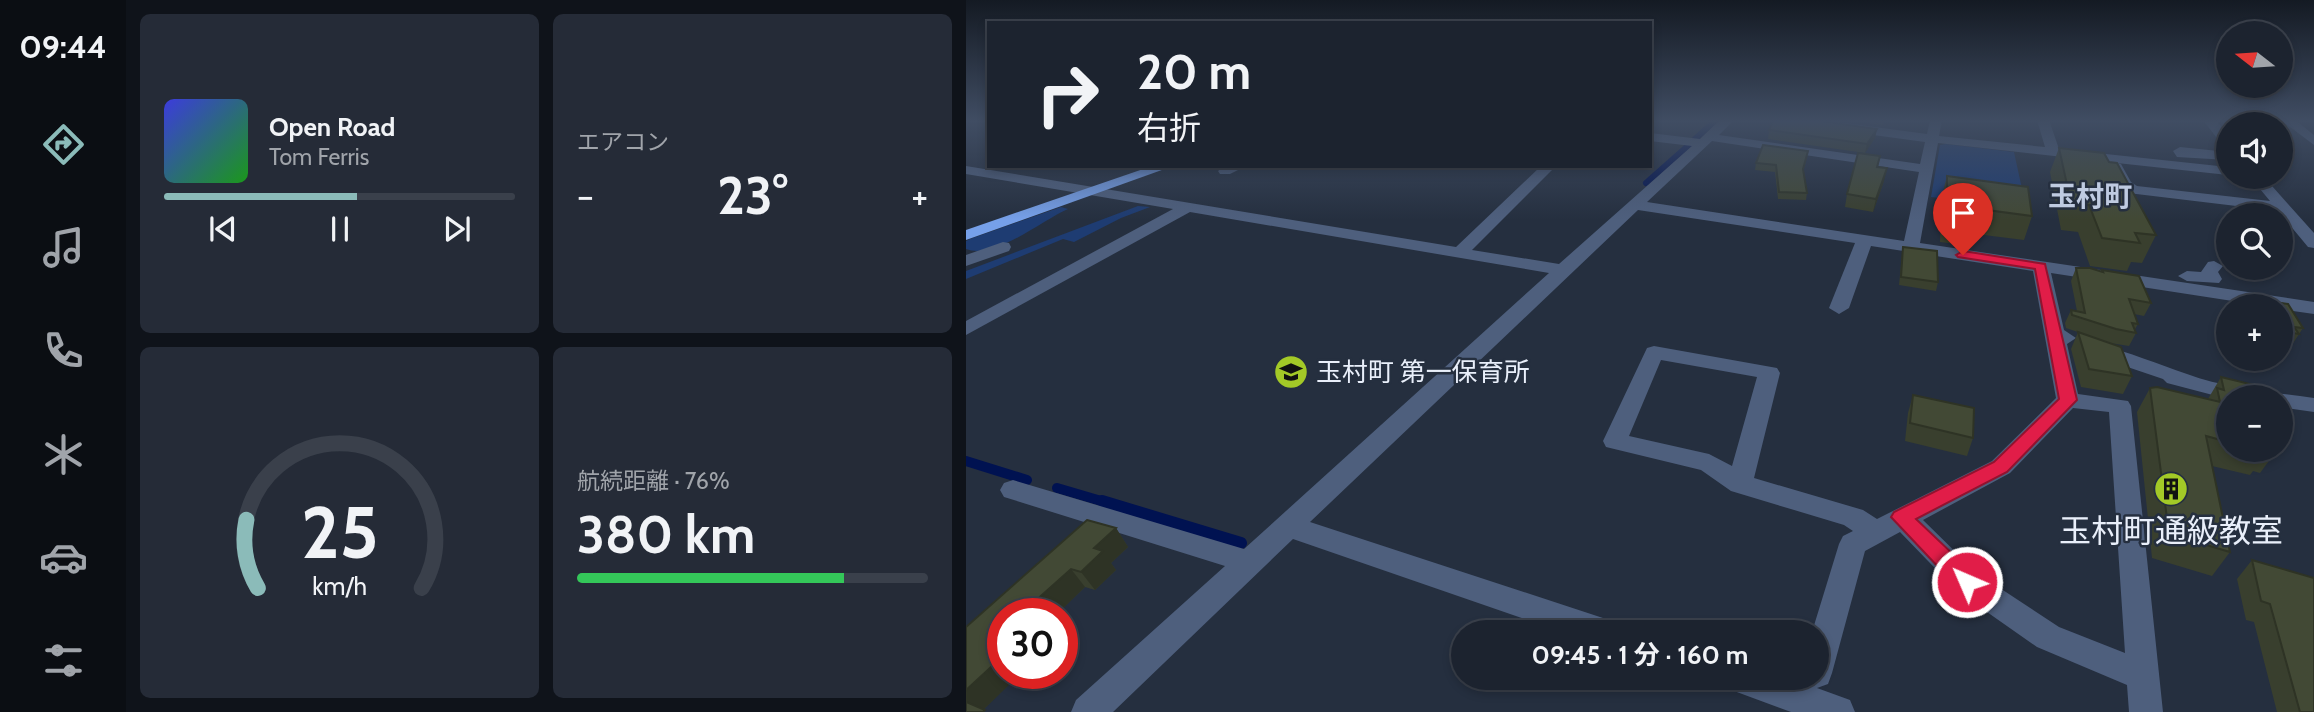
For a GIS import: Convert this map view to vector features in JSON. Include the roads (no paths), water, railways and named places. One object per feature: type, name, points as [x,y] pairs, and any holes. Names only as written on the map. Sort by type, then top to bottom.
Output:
[{"type":"highway","points":[[966,222],[1125,168]]},
{"type":"highway","points":[[966,235],[1160,168]]},
{"type":"street","points":[[1087,712],[1693,153]]},
{"type":"street","points":[[1807,153],[1927,169]]},
{"type":"street","points":[[1911,247],[1930,153]]},
{"type":"street","points":[[2065,153],[2216,170]]},
{"type":"street","points":[[2182,153],[2191,167]]},
{"type":"street","points":[[2112,158],[2125,184],[2133,190],[2246,203]]},
{"type":"street","points":[[2134,161],[2152,193]]},
{"type":"street","points":[[1460,252],[1547,168]]},
{"type":"street","points":[[966,170],[1563,270]]},
{"type":"street","points":[[2267,189],[2280,203]]},
{"type":"street","points":[[1636,205],[2314,308]]},
{"type":"street","points":[[966,329],[1188,207]]},
{"type":"street","points":[[2293,219],[2314,243]]},
{"type":"street","points":[[1839,308],[1865,240]]},
{"type":"street","points":[[966,261],[1003,247]]},
{"type":"street","points":[[2041,266],[2068,400]]},
{"type":"street","points":[[2189,289],[2182,275],[2213,279],[2209,271],[2214,266]]},
{"type":"street","points":[[2055,334],[2171,374],[2175,378],[2216,389]]},
{"type":"street","points":[[1741,484],[1769,373],[1654,352],[1615,441],[1709,463],[1741,484],[1853,517],[1888,524],[2048,637],[2142,676]]},
{"type":"street","points":[[2164,397],[2216,390]]},
{"type":"street","points":[[1838,712],[1809,691],[1853,544],[2001,467],[2068,400],[2130,404],[2142,676],[2146,712]]},
{"type":"street","points":[[2293,402],[2314,405]]},
{"type":"street","points":[[1013,490],[1232,556],[1247,564]]},
{"type":"street","points":[[1289,526],[1567,620]]},
{"type":"waterway","points":[[1646,183],[1680,153]]},
{"type":"waterway","points":[[966,461],[1027,480]]},
{"type":"waterway","points":[[1057,488],[1108,503]]},
{"type":"waterway","points":[[1102,501],[1241,543]]},
{"type":"place","name":"玉村町 第一保育所","points":[[1291,372]]},
{"type":"place","name":"玉村町通級教室","points":[[2171,489]]},
{"type":"district","name":"玉村町","points":[[2090,196]]}]
